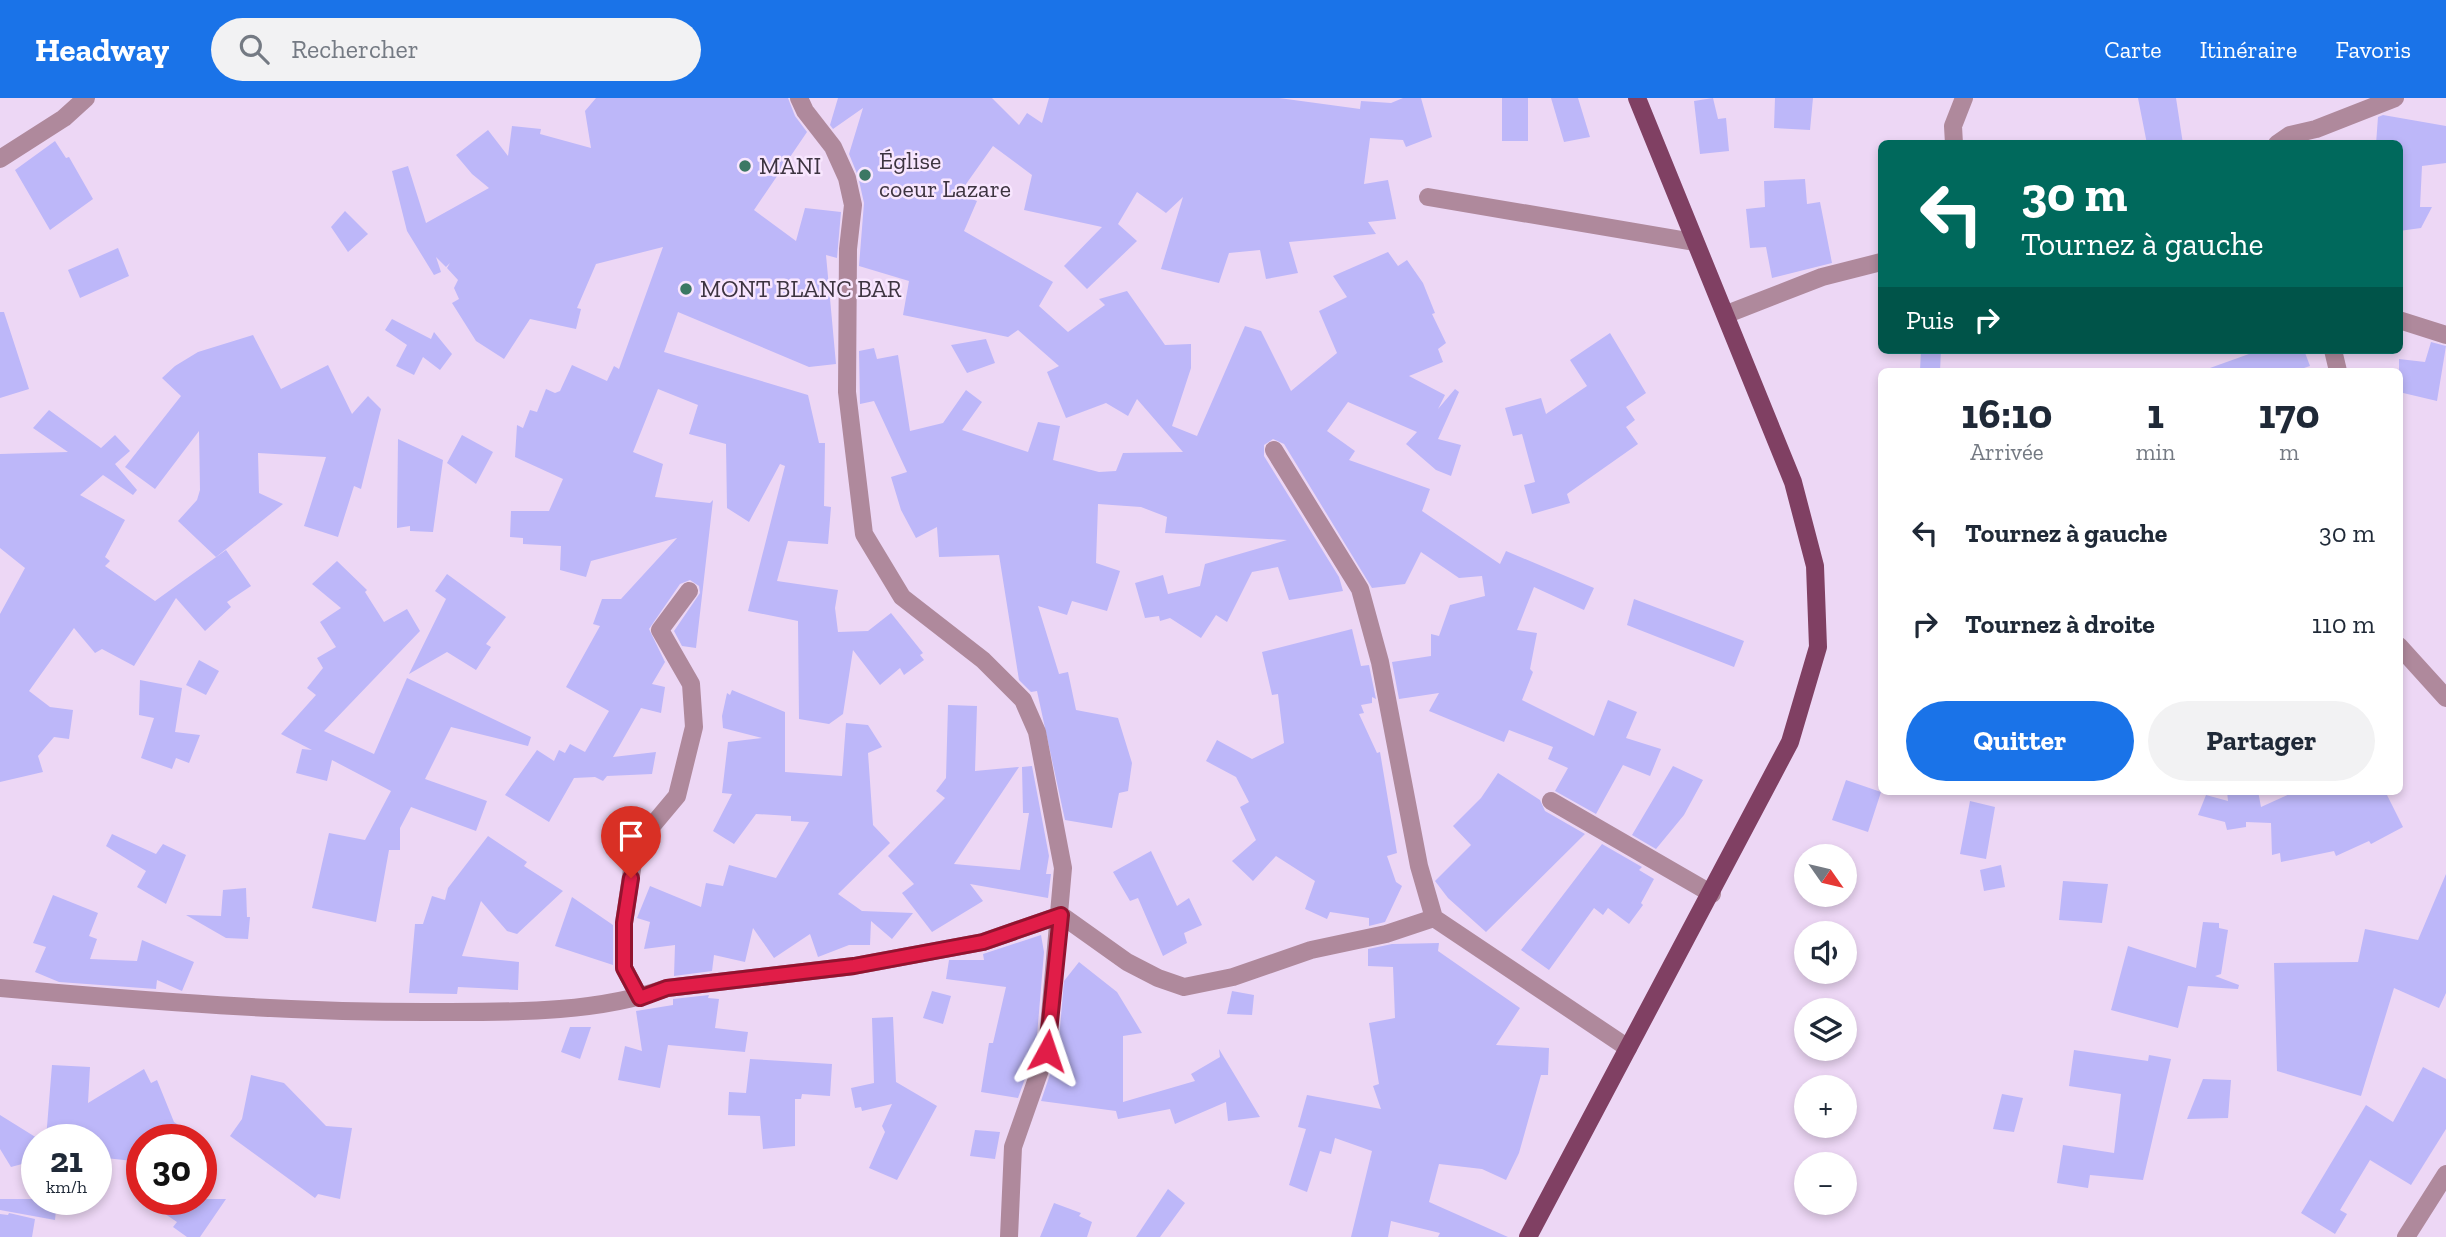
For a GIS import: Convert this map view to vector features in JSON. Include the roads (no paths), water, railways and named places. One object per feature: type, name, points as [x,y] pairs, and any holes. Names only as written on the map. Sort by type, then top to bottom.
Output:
[{"type":"main road","points":[[1528,1237],[1712,894],[1790,742],[1818,647],[1815,566],[1793,482],[1637,98]]},
{"type":"street","points":[[0,159],[64,118],[86,98]]},
{"type":"street","points":[[799,98],[804,111],[834,147],[847,178],[853,205],[848,249],[847,392],[859,468],[864,534],[902,597],[983,660],[1023,700],[1037,732],[1063,867],[1061,915],[1047,1051],[1013,1147],[1010,1237]]},
{"type":"street","points":[[1954,140],[1953,126],[1964,98]]},
{"type":"street","points":[[2283,140],[2290,135],[2395,98]]},
{"type":"street","points":[[1428,197],[1694,243]]},
{"type":"street","points":[[1727,314],[1822,277],[1878,263]]},
{"type":"street","points":[[2403,321],[2446,335]]},
{"type":"street","points":[[1275,450],[1360,589],[1380,662],[1419,866],[1434,918],[1628,1048]]},
{"type":"street","points":[[640,998],[624,968],[624,923],[634,856],[650,827],[677,796],[694,727],[691,684],[660,630],[689,591]]},
{"type":"street","points":[[2403,650],[2446,698]]},
{"type":"street","points":[[1551,801],[1712,894]]},
{"type":"street","points":[[1061,915],[1127,962],[1157,978],[1184,987],[1233,977],[1311,950],[1386,934],[1434,918]]},
{"type":"street","points":[[0,988],[197,1005],[356,1012],[525,1012],[640,998],[667,988],[854,966],[983,942],[1061,915]]},
{"type":"street","points":[[2406,1237],[2446,1174]]},
{"type":"place","name":"MANI","points":[[745,166]]},
{"type":"place","name":"Église coeur Lazare","points":[[865,175]]},
{"type":"place","name":"MONT BLANC BAR","points":[[686,289]]}]
